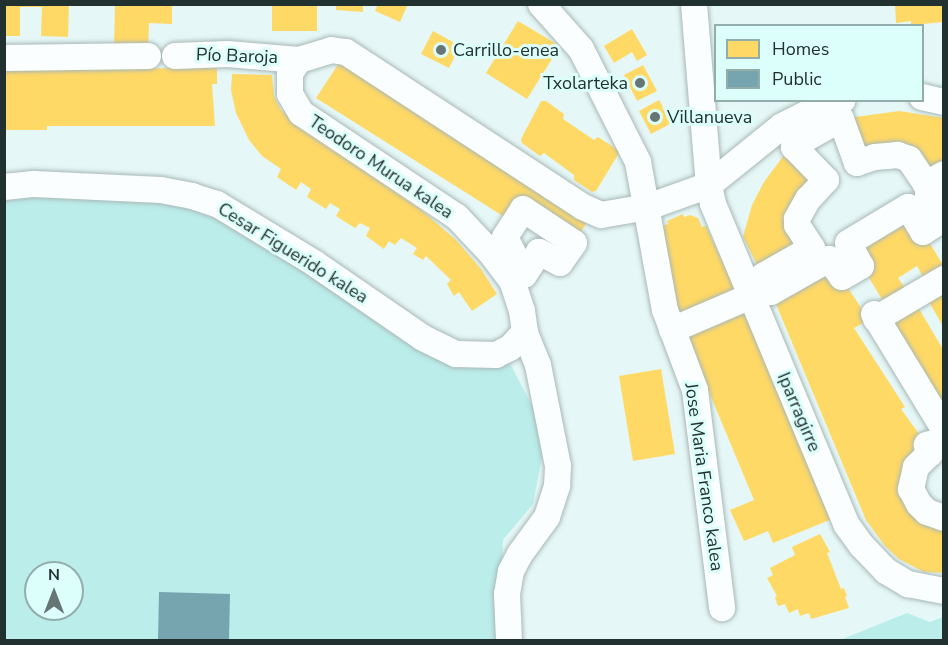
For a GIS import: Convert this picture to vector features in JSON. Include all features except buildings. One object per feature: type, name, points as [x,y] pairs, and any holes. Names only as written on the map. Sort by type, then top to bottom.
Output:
[{"type":"street","name":"Jose Maria Franco kalea","points":[[541,4],[581,49],[638,162],[665,310],[695,390],[722,608]]},
{"type":"street","name":"Iparragirre","points":[[694,4],[709,185],[713,204],[846,524],[862,546],[886,570],[908,584],[944,591]]},
{"type":"street","points":[[299,60],[331,50],[346,52],[583,207],[602,215],[648,207],[709,185],[782,126],[834,102]]},
{"type":"street","name":"Pío Baroja","points":[[175,56],[228,54],[299,60]]},
{"type":"street","points":[[4,58],[148,56]]},
{"type":"street","name":"Teodoro Murua kalea","points":[[299,60],[290,73],[290,94],[301,113],[457,217],[491,253],[512,281],[522,311],[525,332],[538,365],[558,466],[557,486],[547,517],[520,554],[511,571],[507,594],[509,640]]},
{"type":"street","points":[[924,97],[944,102]]},
{"type":"street","points":[[944,174],[926,184],[909,159],[898,155],[875,157],[857,163],[841,119],[807,138],[794,147],[826,180],[808,199],[796,219],[797,225],[812,248],[763,276],[771,292],[829,259],[842,277],[861,266],[848,243],[909,207],[923,232],[942,220],[928,196],[944,187]]},
{"type":"street","name":"Cesar Figuerido kalea","points":[[4,187],[46,184],[161,190],[192,196],[216,204],[314,263],[423,338],[456,354],[496,355],[510,348],[525,332]]},
{"type":"street","points":[[944,279],[875,316],[944,429]]},
{"type":"street","points":[[672,330],[751,296]]},
{"type":"street","points":[[944,440],[927,446],[930,453],[916,467],[911,489],[919,504],[927,512],[944,518]]},
{"type":"shaded area","points":[[60,195],[162,199],[270,238],[450,338],[506,356],[537,415],[542,457],[533,504],[503,540],[500,640],[5,640],[4,201]]},
{"type":"shaded area","points":[[907,613],[930,622],[943,617],[943,640],[840,640]]},
{"type":"place","name":"Carrillo-enea","points":[[441,50]]},
{"type":"place","name":"Txolarteka","points":[[640,83]]},
{"type":"place","name":"Villanueva","points":[[655,117]]}]
